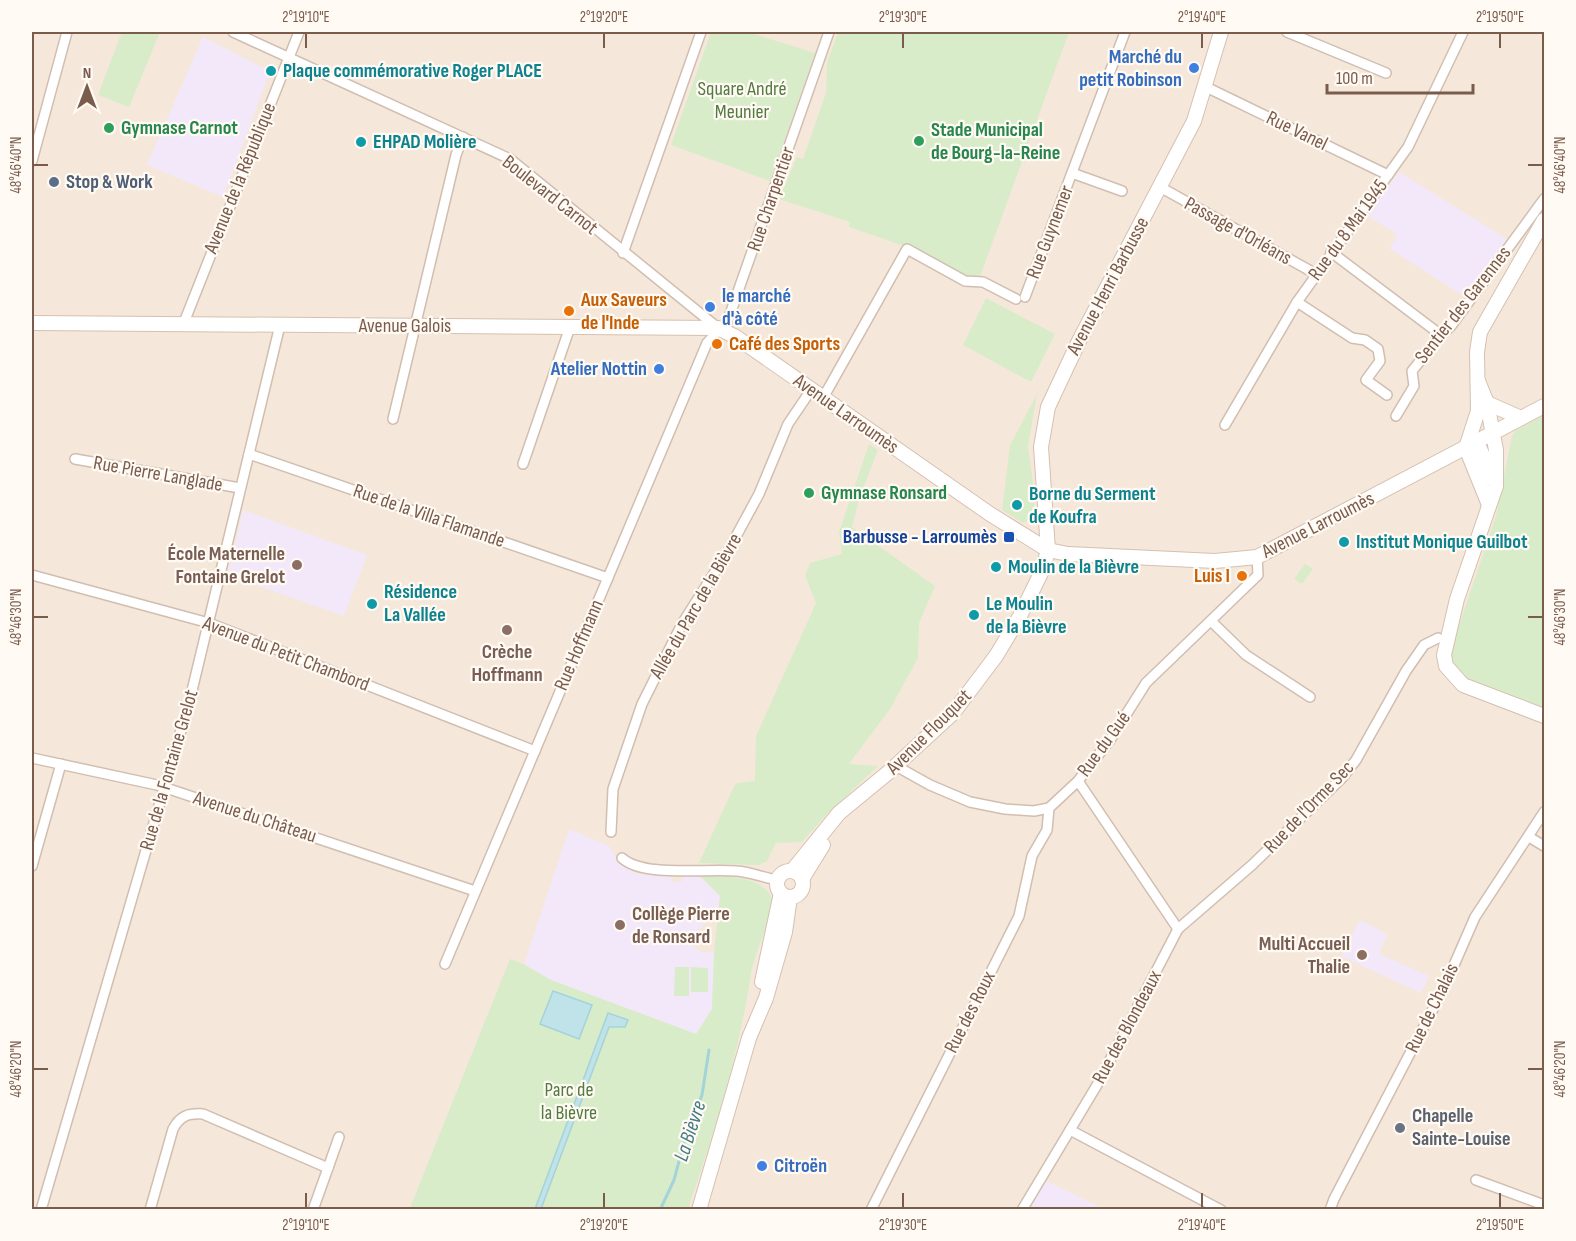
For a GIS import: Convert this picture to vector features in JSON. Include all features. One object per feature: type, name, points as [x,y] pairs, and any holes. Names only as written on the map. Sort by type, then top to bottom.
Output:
[{"type":"main road","name":"Avenue Henri Barbusse","points":[[1048,550],[1041,447],[1048,407],[1079,341],[1194,121],[1221,32]]},
{"type":"main road","points":[[1545,220],[1480,332],[1477,352],[1478,381],[1483,407],[1482,425],[1493,434],[1497,461],[1496,486],[1457,599],[1444,655],[1446,666],[1463,685],[1545,716]]},
{"type":"main road","name":"Avenue Galois","points":[[32,323],[718,328],[736,337],[769,360]]},
{"type":"main road","name":"Avenue Larroumès","points":[[769,360],[1048,550],[1068,554],[1215,561],[1257,557],[1545,406]]},
{"type":"main road","points":[[1483,407],[1521,418]]},
{"type":"main road","points":[[1483,407],[1471,445],[1489,505]]},
{"type":"main road","points":[[1471,445],[1496,486]]},
{"type":"main road","points":[[1019,531],[1030,531],[1041,525],[1046,514]]},
{"type":"main road","name":"Avenue Flouquet","points":[[783,890],[800,893],[797,875],[838,813],[935,732],[971,693],[1020,616],[1043,569],[1048,550]]},
{"type":"main road","points":[[1457,599],[1438,638],[1436,662],[1439,673],[1448,684],[1462,690],[1481,693]]},
{"type":"main road","name":"Avenue Flouquet","points":[[699,1209],[749,1038],[783,890],[783,874],[797,875]]},
{"type":"street","points":[[32,161],[67,32]]},
{"type":"street","name":"Boulevard Carnot","points":[[233,32],[517,165],[718,328]]},
{"type":"street","name":"Avenue de la République","points":[[183,325],[299,32]]},
{"type":"street","points":[[623,253],[701,32]]},
{"type":"street","name":"Rue Charpentier","points":[[718,328],[728,320],[830,32]]},
{"type":"street","name":"Rue Guynemer","points":[[907,249],[965,281],[983,282],[1020,298],[1072,173],[1125,32]]},
{"type":"street","points":[[1287,32],[1386,73]]},
{"type":"street","name":"Rue du 8 Mai 1945","points":[[1225,425],[1297,302],[1408,147],[1462,32]]},
{"type":"street","name":"Rue Vanel","points":[[1206,87],[1388,175]]},
{"type":"street","points":[[393,419],[456,155],[463,138]]},
{"type":"street","points":[[1072,173],[1122,191]]},
{"type":"street","name":"Passage d'Orléans","points":[[1160,187],[1316,274]]},
{"type":"street","name":"Sentier des Garennes","points":[[1396,416],[1414,386],[1412,372],[1441,335],[1451,326],[1545,199]]},
{"type":"street","name":"Allée du Parc de la Bièvre","points":[[611,832],[613,789],[642,704],[682,624],[727,553],[759,494],[788,424],[817,394],[907,249]]},
{"type":"street","points":[[1331,252],[1441,335]]},
{"type":"street","points":[[1297,302],[1352,338],[1365,340],[1378,349],[1380,361],[1366,380],[1386,395]]},
{"type":"street","name":"Rue de la Fontaine Grelot","points":[[40,1209],[165,788],[209,623],[280,325]]},
{"type":"street","points":[[523,464],[570,327]]},
{"type":"street","name":"Rue Hoffmann","points":[[445,964],[707,343],[718,328]]},
{"type":"street","name":"Rue de la Villa Flamande","points":[[249,454],[608,578]]},
{"type":"street","name":"Rue Pierre Langlade","points":[[75,459],[240,488]]},
{"type":"street","name":"Rue du Gué","points":[[1050,808],[1078,781],[1110,740],[1146,683],[1258,575],[1257,557]]},
{"type":"street","name":"Avenue du Petit Chambord","points":[[32,575],[209,623],[535,751]]},
{"type":"street","points":[[1211,621],[1246,655],[1310,697]]},
{"type":"street","name":"Rue de l'Orme Sec","points":[[1178,929],[1252,865],[1342,778],[1356,760],[1406,671],[1424,645],[1438,638]]},
{"type":"street","name":"Avenue du Château","points":[[32,758],[165,788],[475,891]]},
{"type":"street","points":[[32,866],[61,764]]},
{"type":"street","points":[[896,766],[970,802],[1005,809],[1034,811],[1050,808]]},
{"type":"street","points":[[1078,781],[1178,929]]},
{"type":"street","name":"Rue des Roux","points":[[871,1209],[1019,916],[1032,856],[1047,830],[1050,808]]},
{"type":"street","name":"Rue de Chalais","points":[[1330,1209],[1444,988],[1474,917],[1545,812]]},
{"type":"street","points":[[1529,837],[1545,846]]},
{"type":"street","points":[[622,858],[628,863],[648,868],[740,871],[783,890]]},
{"type":"street","name":"Rue des Blondeaux","points":[[1022,1209],[1102,1075],[1178,929]]},
{"type":"street","points":[[150,1209],[173,1129],[178,1121],[193,1113],[203,1114],[328,1168]]},
{"type":"street","points":[[1070,1130],[1221,1209]]},
{"type":"street","points":[[313,1209],[339,1137]]},
{"type":"street","points":[[1476,1180],[1545,1205]]},
{"type":"shaded area","points":[[32,32],[1544,32],[1544,1209],[32,1209]]},
{"type":"shaded area","points":[[203,37],[270,71],[223,197],[147,165]]},
{"type":"shaded area","points":[[1399,172],[1510,241],[1467,298],[1390,249],[1397,234],[1366,215]]},
{"type":"shaded area","name":"École Maternelle Fontaine Grelot","points":[[243,510],[367,555],[344,616],[228,575]]},
{"type":"shaded area","name":"Collège Pierre de Ronsard","points":[[569,829],[609,846],[621,865],[637,874],[670,875],[673,882],[681,882],[685,876],[700,876],[720,896],[718,911],[687,941],[701,952],[714,952],[712,1009],[696,1034],[551,980],[524,964]]},
{"type":"shaded area","name":"Multi Accueil Thalie","points":[[1360,920],[1387,934],[1379,954],[1429,976],[1421,993],[1341,956]]},
{"type":"shaded area","points":[[1046,1181],[1104,1209],[1029,1209]]},
{"type":"green space","points":[[122,32],[160,32],[129,107],[98,95]]},
{"type":"green space","name":"Square André Meunier","points":[[711,32],[748,32],[815,53],[770,181],[671,145]]},
{"type":"green space","name":"Stade Municipal de Bourg-la-Reine","points":[[838,32],[1069,32],[980,277],[962,277],[907,247],[849,227],[850,222],[779,199],[797,157],[803,159],[826,93],[827,63]]},
{"type":"green space","points":[[986,298],[1055,334],[1031,382],[963,345]]},
{"type":"green space","points":[[1037,394],[1028,446],[1035,497],[1034,518],[1023,523],[1002,510],[1010,445]]},
{"type":"green space","points":[[1544,415],[1544,708],[1464,678],[1451,662],[1450,652],[1496,516],[1512,436],[1515,431]]},
{"type":"green space","points":[[869,444],[878,450],[860,496],[852,527],[935,586],[919,623],[918,658],[890,709],[849,764],[878,766],[826,815],[802,842],[776,843],[767,861],[759,865],[699,863],[734,786],[737,783],[755,781],[756,736],[816,603],[805,576],[810,563],[842,554],[839,532]]},
{"type":"green space","points":[[1305,564],[1313,569],[1302,584],[1294,579]]},
{"type":"green space","name":"Parc de la Bièvre","points":[[700,876],[741,878],[759,885],[773,899],[772,909],[753,965],[740,1034],[725,1093],[688,1209],[409,1210],[510,959],[551,980],[696,1034],[712,1009],[714,952],[720,896]]},
{"type":"green space","points":[[675,967],[689,967],[689,996],[674,996]]},
{"type":"green space","points":[[691,967],[708,968],[708,992],[691,992]]},
{"type":"water","points":[[553,991],[592,1005],[579,1039],[540,1024]]},
{"type":"water","points":[[608,1013],[628,1020],[625,1027],[609,1027],[541,1209],[535,1209]]},
{"type":"waterway","name":"La Bièvre","points":[[660,1210],[674,1180],[685,1139],[702,1095],[709,1050]]},
{"type":"place","name":"Marché du petit Robinson","points":[[1194,68]]},
{"type":"place","name":"Plaque commémorative Roger PLACE","points":[[271,71]]},
{"type":"place","name":"Gymnase Carnot","points":[[109,128]]},
{"type":"place","name":"Stade Municipal de Bourg-la-Reine","points":[[919,141]]},
{"type":"place","name":"EHPAD Molière","points":[[361,142]]},
{"type":"place","name":"Stop & Work","points":[[54,182]]},
{"type":"place","name":"le marché d'à côté","points":[[710,307]]},
{"type":"place","name":"Aux Saveurs de l'Inde","points":[[569,311]]},
{"type":"place","name":"Café des Sports","points":[[717,344]]},
{"type":"place","name":"Atelier Nottin","points":[[659,369]]},
{"type":"place","name":"Gymnase Ronsard","points":[[809,493]]},
{"type":"place","name":"Borne du Serment de Koufra","points":[[1017,505]]},
{"type":"place","name":"Barbusse - Larroumès","points":[[1009,537]]},
{"type":"place","name":"Institut Monique Guilbot","points":[[1344,542]]},
{"type":"place","name":"École Maternelle Fontaine Grelot","points":[[297,565]]},
{"type":"place","name":"Moulin de la Bièvre","points":[[996,567]]},
{"type":"place","name":"Luis I","points":[[1242,576]]},
{"type":"place","name":"Résidence La Vallée","points":[[372,604]]},
{"type":"place","name":"Le Moulin de la Bièvre","points":[[974,615]]},
{"type":"place","name":"Crèche Hoffmann","points":[[507,630]]},
{"type":"place","name":"Collège Pierre de Ronsard","points":[[620,925]]},
{"type":"place","name":"Multi Accueil Thalie","points":[[1362,955]]},
{"type":"place","name":"Chapelle Sainte-Louise","points":[[1400,1128]]},
{"type":"place","name":"Citroën","points":[[762,1166]]}]
